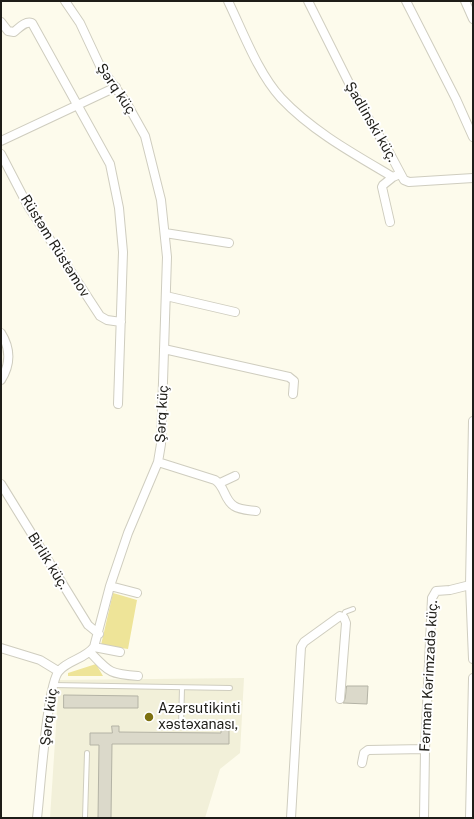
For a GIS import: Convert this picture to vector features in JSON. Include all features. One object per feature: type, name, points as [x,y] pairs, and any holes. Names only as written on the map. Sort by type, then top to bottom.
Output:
[{"type":"street","name":"Şərq küç","points":[[38,818],[52,686],[58,671],[92,650],[99,634],[110,586],[128,533],[158,462],[161,444],[166,296],[166,233],[161,200],[144,136],[116,87],[101,68],[80,24],[65,1]]},
{"type":"street","points":[[228,1],[265,76],[281,98],[309,122],[354,155],[396,176],[383,185],[382,188],[390,222]]},
{"type":"street","name":"Şadlinski küç.","points":[[308,1],[360,105],[388,150],[396,176],[408,182],[473,178]]},
{"type":"street","points":[[406,1],[456,99],[473,137]]},
{"type":"street","points":[[469,5],[473,19]]},
{"type":"street","points":[[1,22],[8,31],[14,32],[23,24],[28,22],[32,23],[110,164],[119,208],[123,252],[118,404]]},
{"type":"street","points":[[1,141],[116,87]]},
{"type":"street","name":"Rüstəm Rüstəmov","points":[[1,154],[28,206],[100,316],[107,320],[121,322]]},
{"type":"street","points":[[166,233],[229,243]]},
{"type":"street","points":[[166,296],[235,312]]},
{"type":"street","points":[[1,333],[9,346],[10,355],[5,374],[1,380]]},
{"type":"street","points":[[164,349],[289,377],[294,381],[293,394]]},
{"type":"street","points":[[473,421],[470,585],[473,659]]},
{"type":"street","points":[[158,462],[215,480],[220,483],[232,505],[238,509],[256,511]]},
{"type":"street","points":[[220,483],[235,476]]},
{"type":"street","name":"Birlik küç.","points":[[1,484],[88,625],[99,634]]},
{"type":"street","name":"Fərman Kərimzadə küç.","points":[[424,818],[425,749],[432,598],[436,591],[450,590],[470,585]]},
{"type":"street","points":[[110,586],[137,593]]},
{"type":"street","points":[[291,818],[301,648],[304,642],[337,617],[343,617],[346,623],[340,699]]},
{"type":"street","points":[[1,648],[40,660],[58,671]]},
{"type":"street","points":[[92,650],[120,652]]},
{"type":"street","points":[[92,650],[108,671],[114,674],[138,676]]},
{"type":"street","points":[[470,818],[473,678]]},
{"type":"street","points":[[362,763],[364,753],[368,750],[425,749]]},
{"type":"lane","points":[[343,617],[345,612],[353,609]]},
{"type":"lane","points":[[52,686],[230,688]]},
{"type":"lane","points":[[181,726],[182,688]]},
{"type":"lane","points":[[86,818],[87,753]]},
{"type":"shaded area","points":[[113,593],[137,600],[128,649],[101,645]]},
{"type":"shaded area","points":[[96,664],[103,676],[68,676],[68,673]]},
{"type":"shaded area","name":"Azərsutikinti xəstəxanası,","points":[[244,678],[240,753],[220,769],[205,818],[50,818],[59,680]]},
{"type":"building","points":[[347,686],[368,686],[367,704],[343,703]]},
{"type":"building","points":[[64,695],[138,696],[138,708],[64,708]]},
{"type":"building","points":[[112,726],[119,726],[119,732],[221,733],[221,727],[229,727],[229,744],[112,744],[111,818],[98,818],[99,745],[90,745],[90,733],[112,733]]},
{"type":"place","name":"Azərsutikinti xəstəxanası,","points":[[149,717]]}]
